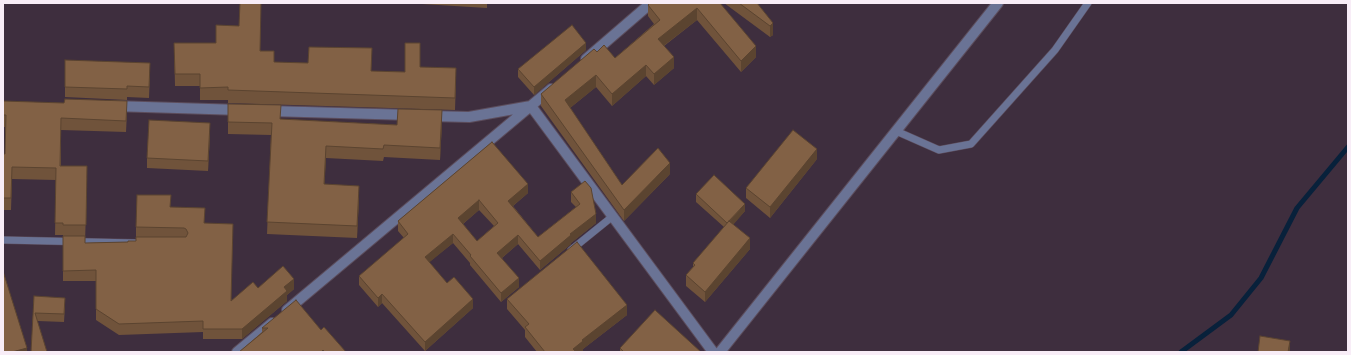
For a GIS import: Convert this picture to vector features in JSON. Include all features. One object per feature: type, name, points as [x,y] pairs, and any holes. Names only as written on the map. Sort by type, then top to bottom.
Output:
[{"type":"street","points":[[720,352],[998,3]]},
{"type":"street","points":[[578,66],[649,4]]},
{"type":"street","points":[[237,352],[561,81]]},
{"type":"street","points":[[106,105],[469,117],[531,106]]},
{"type":"street","points":[[531,106],[713,352]]},
{"type":"lane","points":[[896,131],[939,150],[971,144],[1055,50],[1088,3]]},
{"type":"lane","points":[[565,255],[613,216]]},
{"type":"lane","points":[[3,240],[144,243]]},
{"type":"building","points":[[240,3],[261,3],[260,51],[274,51],[274,62],[308,63],[309,47],[372,48],[371,71],[405,72],[405,43],[420,43],[420,67],[456,68],[455,98],[228,90],[228,87],[200,88],[200,74],[175,74],[174,43],[216,43],[216,25],[239,26]]},
{"type":"building","points":[[650,3],[720,3],[756,46],[741,61],[697,8],[658,39],[674,57],[654,74],[646,65],[612,94],[596,75],[565,100],[622,185],[658,148],[670,163],[624,210],[541,94],[594,49],[597,52],[604,45],[615,58],[660,20],[648,5]]},
{"type":"building","points":[[739,3],[757,3],[773,23],[770,26]]},
{"type":"building","points":[[572,25],[586,43],[534,87],[518,69]]},
{"type":"building","points":[[65,60],[150,63],[149,87],[127,86],[127,89],[65,87]]},
{"type":"building","points":[[65,99],[127,101],[126,121],[61,118],[60,166],[87,166],[86,225],[63,225],[63,223],[55,223],[56,168],[12,167],[11,198],[3,198],[3,154],[5,154],[6,115],[3,115],[3,101],[64,103]]},
{"type":"building","points":[[228,104],[281,105],[280,119],[397,125],[398,109],[442,110],[440,148],[384,145],[383,149],[326,146],[324,184],[359,186],[357,226],[267,222],[272,123],[228,122]]},
{"type":"building","points":[[149,120],[210,123],[208,161],[147,158]]},
{"type":"building","points":[[793,130],[817,149],[770,207],[746,188]]},
{"type":"building","points":[[492,142],[528,184],[508,201],[538,237],[580,204],[571,192],[585,181],[591,188],[596,214],[570,234],[571,235],[540,261],[518,235],[497,253],[519,278],[501,293],[453,234],[425,257],[447,283],[454,277],[473,299],[425,342],[382,294],[378,298],[359,276],[408,234],[398,221]],"holes":[[[479,200],[498,223],[477,241],[458,218]]]},
{"type":"building","points":[[714,175],[745,204],[727,223],[696,194]]},
{"type":"building","points":[[137,195],[171,195],[170,207],[205,208],[204,223],[233,224],[231,301],[253,282],[258,288],[283,266],[294,279],[284,287],[287,291],[242,329],[203,329],[203,321],[119,324],[96,309],[96,270],[63,271],[63,236],[85,236],[85,243],[128,242],[136,241],[136,237],[186,237],[188,233],[184,228],[136,227]]},
{"type":"building","points":[[729,221],[750,238],[705,292],[686,275],[695,265],[693,263]]},
{"type":"building","points":[[577,242],[627,305],[582,340],[583,341],[573,349],[576,352],[545,352],[525,327],[529,324],[507,299]]},
{"type":"building","points":[[3,271],[27,348],[12,352],[3,352]]},
{"type":"building","points":[[34,296],[65,298],[64,314],[35,313],[47,352],[31,352]]},
{"type":"building","points":[[296,300],[321,330],[324,327],[346,352],[325,352],[323,350],[321,352],[239,352],[268,328],[262,328]]},
{"type":"building","points":[[655,310],[701,352],[624,352],[620,348]]},
{"type":"building","points":[[1260,336],[1290,341],[1288,352],[1258,352]]},
{"type":"waterway","points":[[1181,352],[1231,315],[1261,278],[1297,208],[1348,147]]}]
